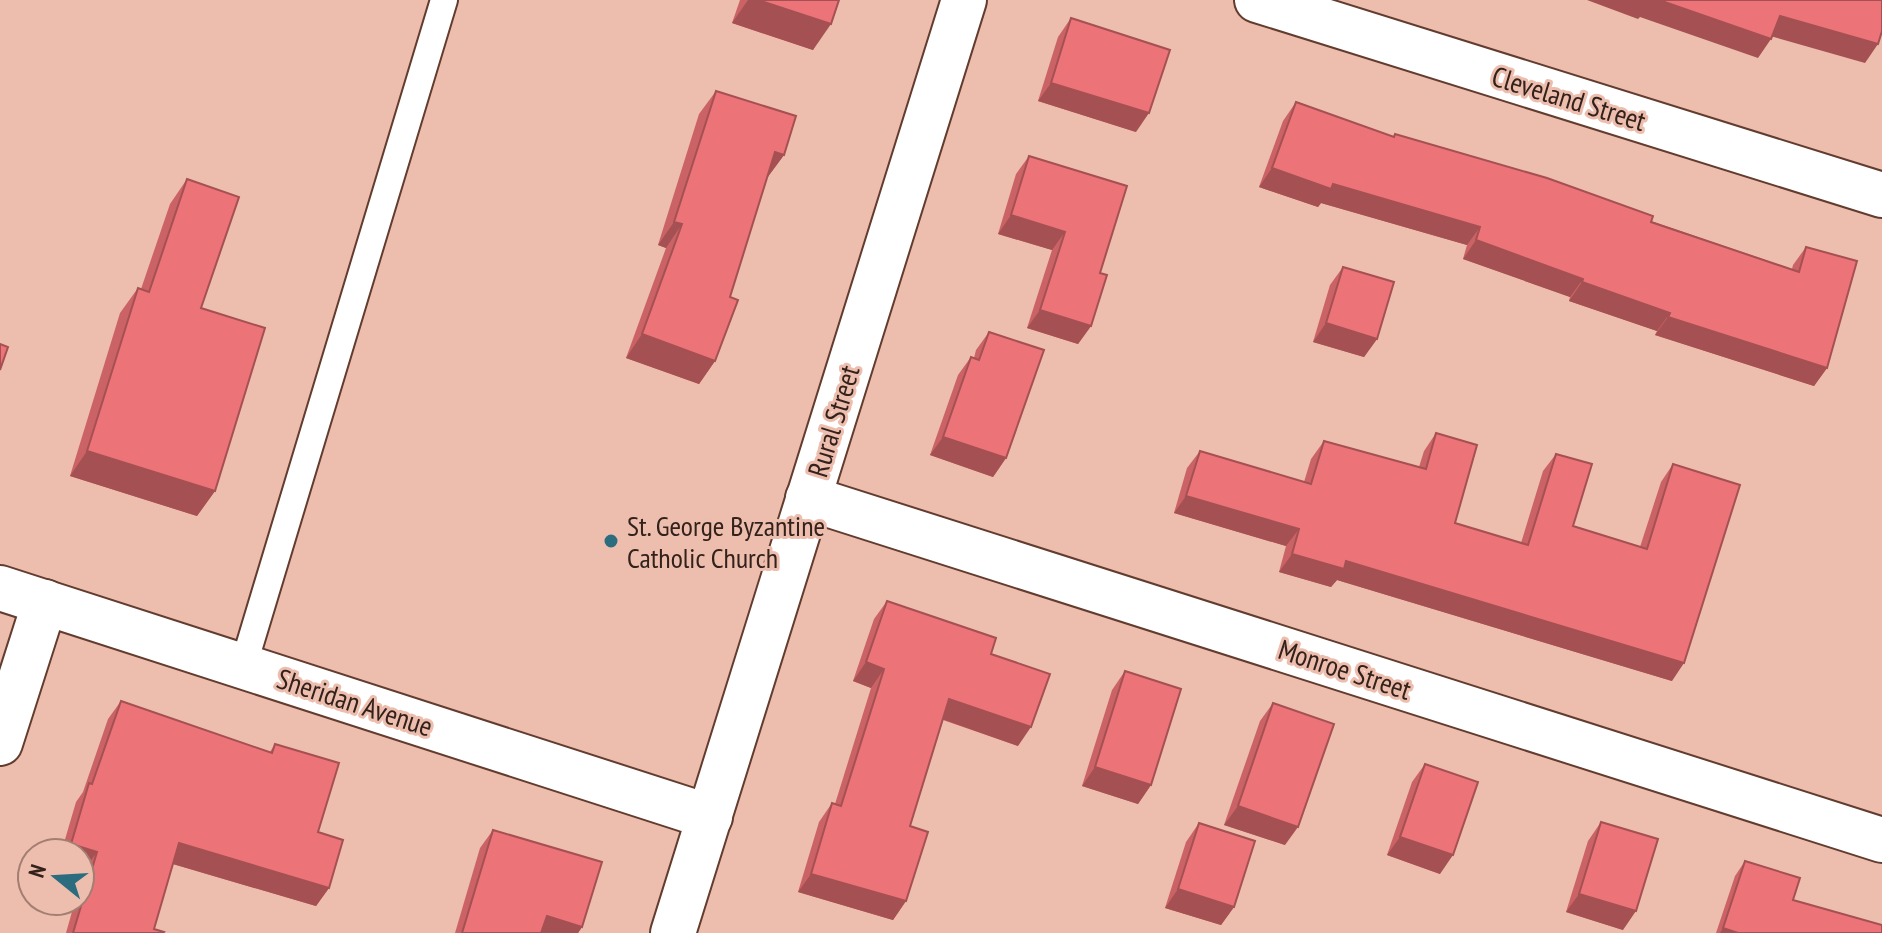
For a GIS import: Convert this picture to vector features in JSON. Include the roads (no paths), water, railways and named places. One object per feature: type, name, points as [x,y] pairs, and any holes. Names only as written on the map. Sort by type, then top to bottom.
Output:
[{"type":"street","name":"Rural Street","points":[[673,933],[964,0]]},
{"type":"street","name":"Cleveland Street","points":[[1257,0],[1882,195]]},
{"type":"street","name":"Monroe Street","points":[[808,498],[1882,840]]},
{"type":"street","name":"Sheridan Avenue","points":[[0,588],[710,817]]},
{"type":"street","points":[[0,743],[45,602]]},
{"type":"lane","points":[[243,667],[444,0]]},
{"type":"place","name":"St. George Byzantine Catholic Church","points":[[611,541]]}]
